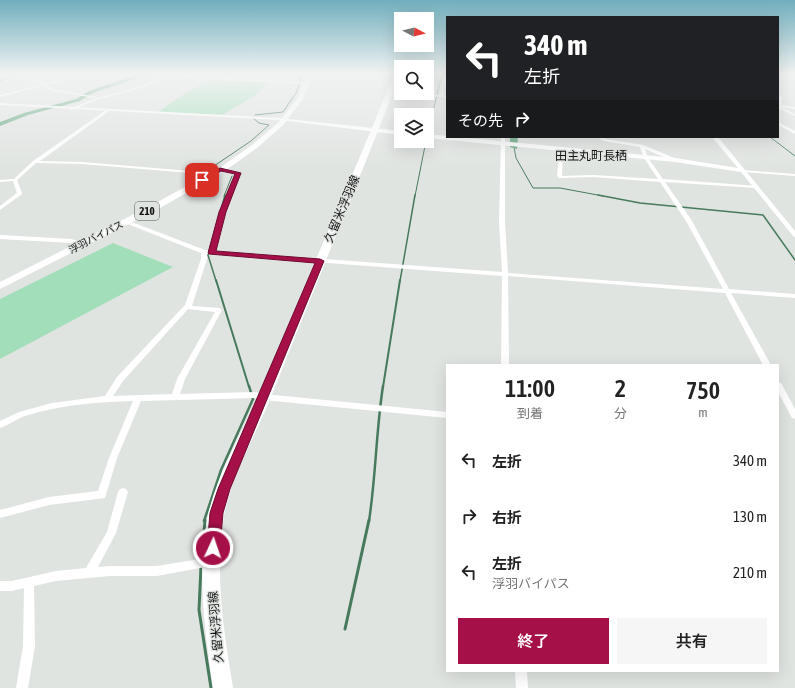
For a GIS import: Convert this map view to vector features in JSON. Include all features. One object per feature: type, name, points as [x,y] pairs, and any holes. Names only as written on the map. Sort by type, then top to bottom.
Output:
[{"type":"main road","name":"浮羽バイパス","points":[[0,286],[127,222],[217,172],[264,139],[285,119],[295,106]]},
{"type":"main road","name":"久留米浮羽線","points":[[222,688],[206,563],[217,513],[257,396],[320,261],[384,106]]},
{"type":"street","points":[[34,106],[285,119],[394,132]]},
{"type":"street","points":[[71,109],[78,106]]},
{"type":"street","points":[[785,106],[795,108]]},
{"type":"street","points":[[779,107],[795,115]]},
{"type":"street","points":[[0,181],[15,180],[35,162],[107,111]]},
{"type":"street","points":[[779,125],[795,133]]},
{"type":"street","points":[[434,137],[675,160],[744,171],[795,175]]},
{"type":"street","points":[[503,138],[502,222],[505,275],[505,364]]},
{"type":"street","points":[[601,138],[604,140],[642,146],[675,160]]},
{"type":"street","points":[[716,138],[795,235]]},
{"type":"street","points":[[642,146],[646,158],[689,221],[766,364]]},
{"type":"street","points":[[558,149],[561,152],[559,176],[660,180],[756,187]]},
{"type":"street","points":[[35,162],[82,163],[238,173],[204,259],[188,307]]},
{"type":"street","points":[[0,208],[20,192],[15,180]]},
{"type":"street","points":[[127,222],[208,252],[795,296]]},
{"type":"street","points":[[0,237],[71,241],[84,244]]},
{"type":"street","points":[[107,399],[120,379],[186,307],[219,310],[181,379],[175,397]]},
{"type":"street","points":[[779,387],[795,416]]},
{"type":"street","points":[[0,425],[22,414],[52,406],[107,399],[175,397],[257,396],[446,415]]},
{"type":"street","points":[[0,514],[49,501],[102,495],[113,458],[138,398]]},
{"type":"street","points":[[90,573],[111,533],[123,492]]},
{"type":"street","points":[[0,586],[12,586],[29,583],[56,576],[90,573],[157,571],[206,563]]},
{"type":"street","points":[[22,688],[29,646],[29,583]]},
{"type":"street","points":[[521,672],[522,688]]},
{"type":"green space","points":[[167,106],[237,106],[222,115],[158,112]]},
{"type":"green space","points":[[113,243],[173,267],[0,359],[0,299]]},
{"type":"waterway","points":[[0,124],[26,114],[55,106]]},
{"type":"waterway","points":[[255,115],[283,112],[287,106]]},
{"type":"waterway","points":[[211,168],[251,141],[269,125],[259,123],[253,118]]},
{"type":"waterway","points":[[514,138],[514,147]]},
{"type":"waterway","points":[[771,138],[795,156]]},
{"type":"waterway","points":[[514,147],[516,158],[533,188],[560,188],[603,196]]},
{"type":"waterway","points":[[415,196],[425,148]]},
{"type":"waterway","points":[[224,196],[232,176]]},
{"type":"waterway","points":[[216,281],[208,255],[225,195]]},
{"type":"waterway","points":[[400,281],[415,195]]},
{"type":"waterway","points":[[598,195],[640,203],[763,215],[795,260]]},
{"type":"waterway","points":[[216,280],[249,387]]},
{"type":"waterway","points":[[383,387],[400,280]]},
{"type":"waterway","points":[[204,521],[221,470],[253,399],[249,386]]},
{"type":"waterway","points":[[369,521],[383,386]]},
{"type":"waterway","points":[[202,560],[205,520]]},
{"type":"waterway","points":[[345,629],[369,520]]},
{"type":"waterway","points":[[201,566],[199,610],[211,688]]},
{"type":"district","name":"田主丸町長栖","points":[[591,156]]},
{"type":"route","points":[[202,180],[220,170],[238,173],[222,212],[212,253],[320,261],[224,489],[213,534],[213,548]]}]
